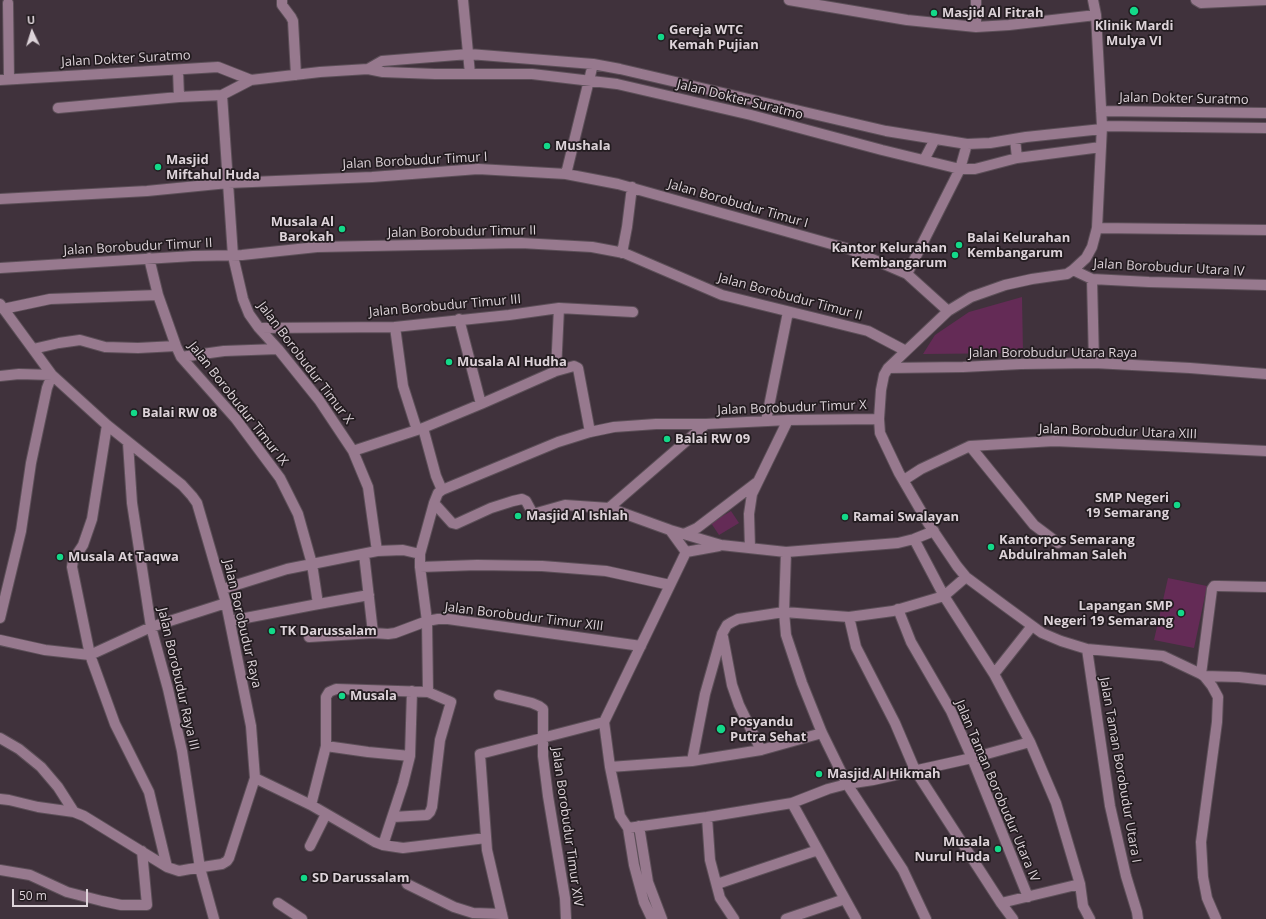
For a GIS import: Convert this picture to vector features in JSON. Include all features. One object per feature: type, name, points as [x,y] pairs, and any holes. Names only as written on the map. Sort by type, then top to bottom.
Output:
[{"type":"street","points":[[282,0],[282,5],[293,21],[296,75]]},
{"type":"street","points":[[463,0],[470,74]]},
{"type":"street","points":[[788,0],[907,20],[976,27],[1009,25],[1096,15]]},
{"type":"street","points":[[976,0],[976,27]]},
{"type":"street","points":[[1093,0],[1096,15],[1102,128],[1097,228],[1092,247],[1086,258],[1067,274],[1005,285],[971,297],[948,311],[888,368],[884,375],[881,390],[879,419],[880,433],[899,473],[957,566],[966,577],[1042,633],[1086,649],[1163,656],[1203,675],[1266,680]]},
{"type":"street","points":[[1196,0],[1201,3],[1266,0]]},
{"type":"street","points":[[5,80],[6,4]]},
{"type":"street","name":"Jalan Dokter Suratmo","points":[[368,69],[382,61],[469,54],[594,64],[886,131],[967,144],[990,143],[1026,136],[1102,128],[1266,128]]},
{"type":"street","points":[[566,174],[594,64]]},
{"type":"street","name":"Jalan Dokter Suratmo","points":[[5,80],[218,67],[251,80]]},
{"type":"street","name":"Jalan Dokter Suratmo","points":[[58,108],[179,97],[222,95],[251,80],[368,69],[398,72],[532,74],[617,84],[752,115],[882,150],[960,169],[974,169],[1017,158],[1101,147]]},
{"type":"street","points":[[178,70],[179,97]]},
{"type":"street","name":"Jalan Borobudur Timur X","points":[[222,95],[233,256],[243,299],[249,314],[259,328],[319,400],[353,451],[368,487],[377,551]]},
{"type":"street","points":[[790,126],[794,109]]},
{"type":"street","name":"Jalan Dokter Suratmo","points":[[1101,111],[1266,113]]},
{"type":"street","points":[[924,160],[935,139]]},
{"type":"street","points":[[1015,139],[1017,158]]},
{"type":"street","points":[[907,274],[960,169],[967,144]]},
{"type":"street","name":"Jalan Borobudur Timur I","points":[[0,199],[147,191],[228,183],[372,177],[478,169],[566,174],[618,184],[849,249],[907,274],[948,311]]},
{"type":"street","points":[[622,253],[632,188]]},
{"type":"street","points":[[1097,228],[1266,230]]},
{"type":"street","name":"Jalan Borobudur Timur II","points":[[0,268],[149,258],[233,256],[318,247],[521,243],[592,247],[622,253],[722,295],[868,331],[906,351]]},
{"type":"street","name":"Jalan Borobudur Timur IX","points":[[149,258],[158,295],[181,357],[236,419],[280,478],[298,514],[312,564],[318,604]]},
{"type":"street","name":"Jalan Borobudur Utara IV","points":[[1073,270],[1092,279],[1266,285]]},
{"type":"street","points":[[1092,279],[1094,364]]},
{"type":"street","points":[[2,306],[50,299],[158,295]]},
{"type":"street","name":"Jalan Borobudur Raya","points":[[2,306],[52,375],[128,444],[182,485],[194,500],[201,514],[223,589],[251,726],[254,778],[227,861],[215,866],[200,868]]},
{"type":"street","points":[[556,371],[559,308]]},
{"type":"street","name":"Jalan Borobudur Timur III","points":[[259,328],[395,326],[559,308],[633,312]]},
{"type":"street","points":[[766,421],[788,312]]},
{"type":"street","points":[[459,319],[481,404]]},
{"type":"street","points":[[395,326],[403,386],[442,490],[438,494],[434,503],[420,554],[420,567],[428,621],[428,692]]},
{"type":"street","points":[[33,349],[80,340],[105,346],[138,348],[176,346]]},
{"type":"street","points":[[181,357],[224,351],[278,349]]},
{"type":"street","name":"Jalan Borobudur Utara Raya","points":[[888,368],[963,367],[1021,364],[1094,364],[1190,368],[1266,374]]},
{"type":"street","points":[[353,451],[420,429],[556,371],[574,366],[578,368],[590,432]]},
{"type":"street","points":[[0,376],[19,374],[52,375],[47,388],[31,463],[21,531],[0,618]]},
{"type":"street","name":"Jalan Borobudur Timur X","points":[[442,490],[558,442],[590,432],[614,427],[656,424],[706,424],[788,420],[879,419]]},
{"type":"street","points":[[750,548],[749,514],[752,494],[788,420]]},
{"type":"street","name":"Jalan Borobudur Timur X","points":[[609,508],[706,424]]},
{"type":"street","points":[[107,425],[92,519],[83,545],[73,560],[72,567],[90,655],[115,724],[149,792],[167,867]]},
{"type":"street","name":"Jalan Borobudur Utara XIII","points":[[904,480],[970,446],[1054,441],[1266,451]]},
{"type":"street","name":"Jalan Borobudur Raya III","points":[[128,444],[132,503],[151,627],[168,689],[182,751],[200,868],[214,919]]},
{"type":"street","points":[[970,446],[1034,525],[1058,542]]},
{"type":"street","points":[[684,534],[697,528],[759,481]]},
{"type":"street","points":[[434,503],[456,524],[491,508],[513,500],[522,499],[526,501],[533,514],[565,505],[609,508],[670,530],[721,545],[786,552],[898,543],[914,539],[934,531]]},
{"type":"street","points":[[670,530],[686,552]]},
{"type":"street","points":[[914,539],[944,596],[994,674],[1030,742],[1056,803],[1080,884],[1083,906],[1090,919]]},
{"type":"street","points":[[686,552],[721,545]]},
{"type":"street","points":[[223,589],[287,569],[377,551],[403,550],[420,554]]},
{"type":"street","points":[[662,919],[648,882],[634,827],[620,816],[610,767],[604,722],[686,552]]},
{"type":"street","points":[[786,552],[784,612],[786,635],[802,683],[822,733],[847,784],[903,870],[926,919]]},
{"type":"street","points":[[364,554],[373,633]]},
{"type":"street","points":[[420,567],[477,565],[549,567],[606,571],[670,586]]},
{"type":"street","points":[[692,761],[705,694],[722,634],[727,625],[738,619],[784,612],[849,617],[898,609],[944,596],[966,577]]},
{"type":"street","points":[[1216,919],[1207,898],[1203,877],[1201,842],[1217,722],[1218,697],[1212,686],[1203,675],[1212,589],[1214,586],[1266,588]]},
{"type":"street","points":[[230,622],[369,595]]},
{"type":"street","points":[[0,640],[45,650],[90,655],[151,627],[226,603]]},
{"type":"street","name":"Jalan Taman Borobudur Utara IV","points":[[898,609],[911,642],[951,711],[972,758],[1028,897]]},
{"type":"street","points":[[849,617],[856,647],[895,723],[915,770],[1001,903],[1013,919]]},
{"type":"street","name":"Jalan Borobudur Timur XIII","points":[[309,637],[373,633],[388,634],[395,633],[428,621],[448,619],[641,646]]},
{"type":"street","points":[[994,674],[1032,626]]},
{"type":"street","points":[[722,634],[732,686],[739,705],[761,750]]},
{"type":"street","name":"Jalan Taman Borobudur Utara I","points":[[1086,649],[1110,806],[1126,876],[1138,919]]},
{"type":"street","points":[[310,805],[326,746],[326,697],[329,692],[336,689],[428,692],[451,702],[440,740],[432,807],[427,815],[393,816]]},
{"type":"street","points":[[383,845],[403,784],[410,756],[412,691]]},
{"type":"street","points":[[499,695],[539,706],[543,709],[543,738]]},
{"type":"street","name":"Jalan Borobudur Timur XIV","points":[[503,916],[487,850],[480,754],[604,722]]},
{"type":"street","points":[[610,767],[692,761],[761,750],[822,733]]},
{"type":"street","points":[[0,738],[19,749],[41,768],[58,787],[74,812]]},
{"type":"street","name":"Jalan Borobudur Timur XIV","points":[[543,738],[543,756],[548,796],[565,898],[566,919]]},
{"type":"street","points":[[634,827],[792,803],[828,789],[847,784],[873,780],[972,758],[1030,742]]},
{"type":"street","points":[[326,746],[410,756]]},
{"type":"street","points":[[254,778],[310,805],[375,842],[383,845],[403,848],[486,838]]},
{"type":"street","points":[[0,799],[38,807],[74,812],[84,816],[167,867],[179,871],[200,868]]},
{"type":"street","points":[[792,803],[856,919]]},
{"type":"street","points":[[310,846],[326,814]]},
{"type":"street","points":[[707,817],[710,860],[720,898],[734,919]]},
{"type":"street","points":[[634,827],[634,865],[644,902],[652,919]]},
{"type":"street","points":[[717,884],[818,850]]},
{"type":"street","points":[[0,870],[30,875],[67,892],[102,901],[121,905],[146,905],[142,851]]},
{"type":"street","points":[[407,884],[454,907],[473,913],[503,916]]},
{"type":"street","points":[[1001,903],[1080,884]]},
{"type":"street","points":[[786,919],[845,899]]},
{"type":"street","points":[[278,903],[302,919]]},
{"type":"shaded area","points":[[1022,297],[1023,353],[923,354],[935,335],[969,312]]},
{"type":"shaded area","points":[[731,511],[739,523],[719,535],[711,523]]},
{"type":"shaded area","name":"Lapangan SMP Negeri 19 Semarang","points":[[1168,578],[1207,586],[1194,648],[1154,640]]},
{"type":"place","name":"Klinik Mardi Mulya VI","points":[[1134,11]]},
{"type":"place","name":"Masjid Al Fitrah","points":[[934,13]]},
{"type":"place","name":"Gereja WTC Kemah Pujian","points":[[661,37]]},
{"type":"place","name":"Mushala","points":[[547,146]]},
{"type":"place","name":"Masjid Miftahul Huda","points":[[158,167]]},
{"type":"place","name":"Musala Al Barokah","points":[[342,229]]},
{"type":"place","name":"Balai Kelurahan Kembangarum","points":[[959,245]]},
{"type":"place","name":"Kantor Kelurahan Kembangarum","points":[[955,255]]},
{"type":"place","name":"Musala Al Hudha","points":[[449,362]]},
{"type":"place","name":"Balai RW 08","points":[[134,413]]},
{"type":"place","name":"Balai RW 09","points":[[667,439]]},
{"type":"place","name":"SMP Negeri 19 Semarang","points":[[1177,505]]},
{"type":"place","name":"Masjid Al Ishlah","points":[[518,516]]},
{"type":"place","name":"Ramai Swalayan","points":[[845,517]]},
{"type":"place","name":"Kantorpos Semarang Abdulrahman Saleh","points":[[991,547]]},
{"type":"place","name":"Musala At Taqwa","points":[[60,557]]},
{"type":"place","name":"Lapangan SMP Negeri 19 Semarang","points":[[1181,613]]},
{"type":"place","name":"TK Darussalam","points":[[272,631]]},
{"type":"place","name":"Musala","points":[[342,696]]},
{"type":"place","name":"Posyandu Putra Sehat","points":[[721,729]]},
{"type":"place","name":"Masjid Al Hikmah","points":[[819,774]]},
{"type":"place","name":"Musala Nurul Huda","points":[[998,849]]},
{"type":"place","name":"SD Darussalam","points":[[304,878]]}]
